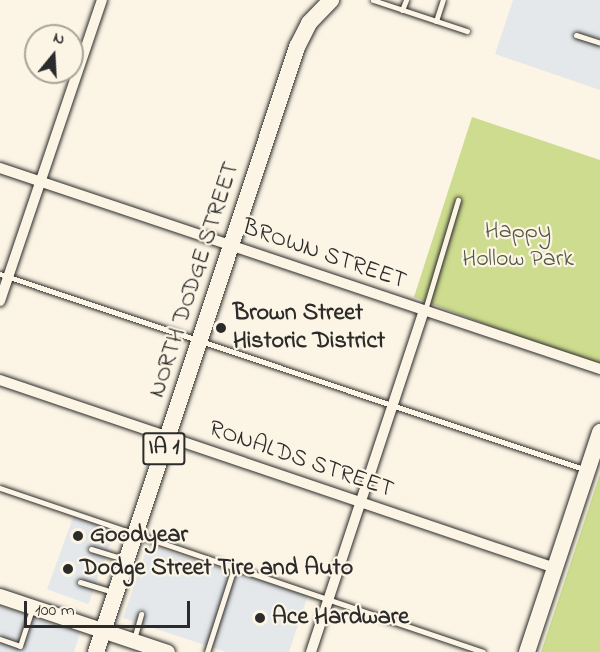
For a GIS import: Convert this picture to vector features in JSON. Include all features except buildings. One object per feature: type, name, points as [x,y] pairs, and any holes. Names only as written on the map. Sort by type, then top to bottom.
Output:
[{"type":"main road","name":"NORTH DODGE STREET","points":[[96,652],[233,246],[297,47],[309,23],[331,0]]},
{"type":"main road","points":[[527,652],[600,432]]},
{"type":"street","points":[[0,301],[4,275],[102,0]]},
{"type":"street","name":"BROWN STREET","points":[[0,168],[600,369]]},
{"type":"street","points":[[311,652],[424,311]]},
{"type":"street","name":"RONALDS STREET","points":[[0,380],[555,568]]},
{"type":"street","points":[[0,596],[168,652]]},
{"type":"lane","points":[[373,0],[467,31]]},
{"type":"lane","points":[[402,10],[406,0]]},
{"type":"lane","points":[[436,21],[443,0]]},
{"type":"lane","points":[[576,35],[600,43]]},
{"type":"lane","points":[[424,311],[458,200]]},
{"type":"lane","points":[[4,275],[587,471]]},
{"type":"lane","points":[[0,488],[483,652]]},
{"type":"lane","points":[[91,549],[126,559]]},
{"type":"lane","points":[[207,652],[234,568]]},
{"type":"lane","points":[[80,582],[115,593]]},
{"type":"lane","points":[[0,639],[21,646],[33,607]]},
{"type":"lane","points":[[133,641],[141,614]]},
{"type":"shaded area","points":[[513,0],[600,0],[600,90],[495,54]]},
{"type":"shaded area","points":[[74,515],[115,530],[88,604],[47,589]]},
{"type":"shaded area","points":[[148,545],[308,595],[289,652],[226,652],[123,618]]},
{"type":"shaded area","points":[[0,606],[80,633],[74,652],[0,652]]},
{"type":"green space","name":"Happy Hollow Park","points":[[472,117],[600,160],[600,368],[414,297]]},
{"type":"green space","points":[[600,474],[600,652],[541,652]]},
{"type":"place","name":"Brown Street Historic District","points":[[221,328]]},
{"type":"place","name":"Goodyear","points":[[78,536]]},
{"type":"place","name":"Dodge Street Tire and Auto","points":[[68,569]]},
{"type":"place","name":"Ace Hardware","points":[[260,618]]}]
